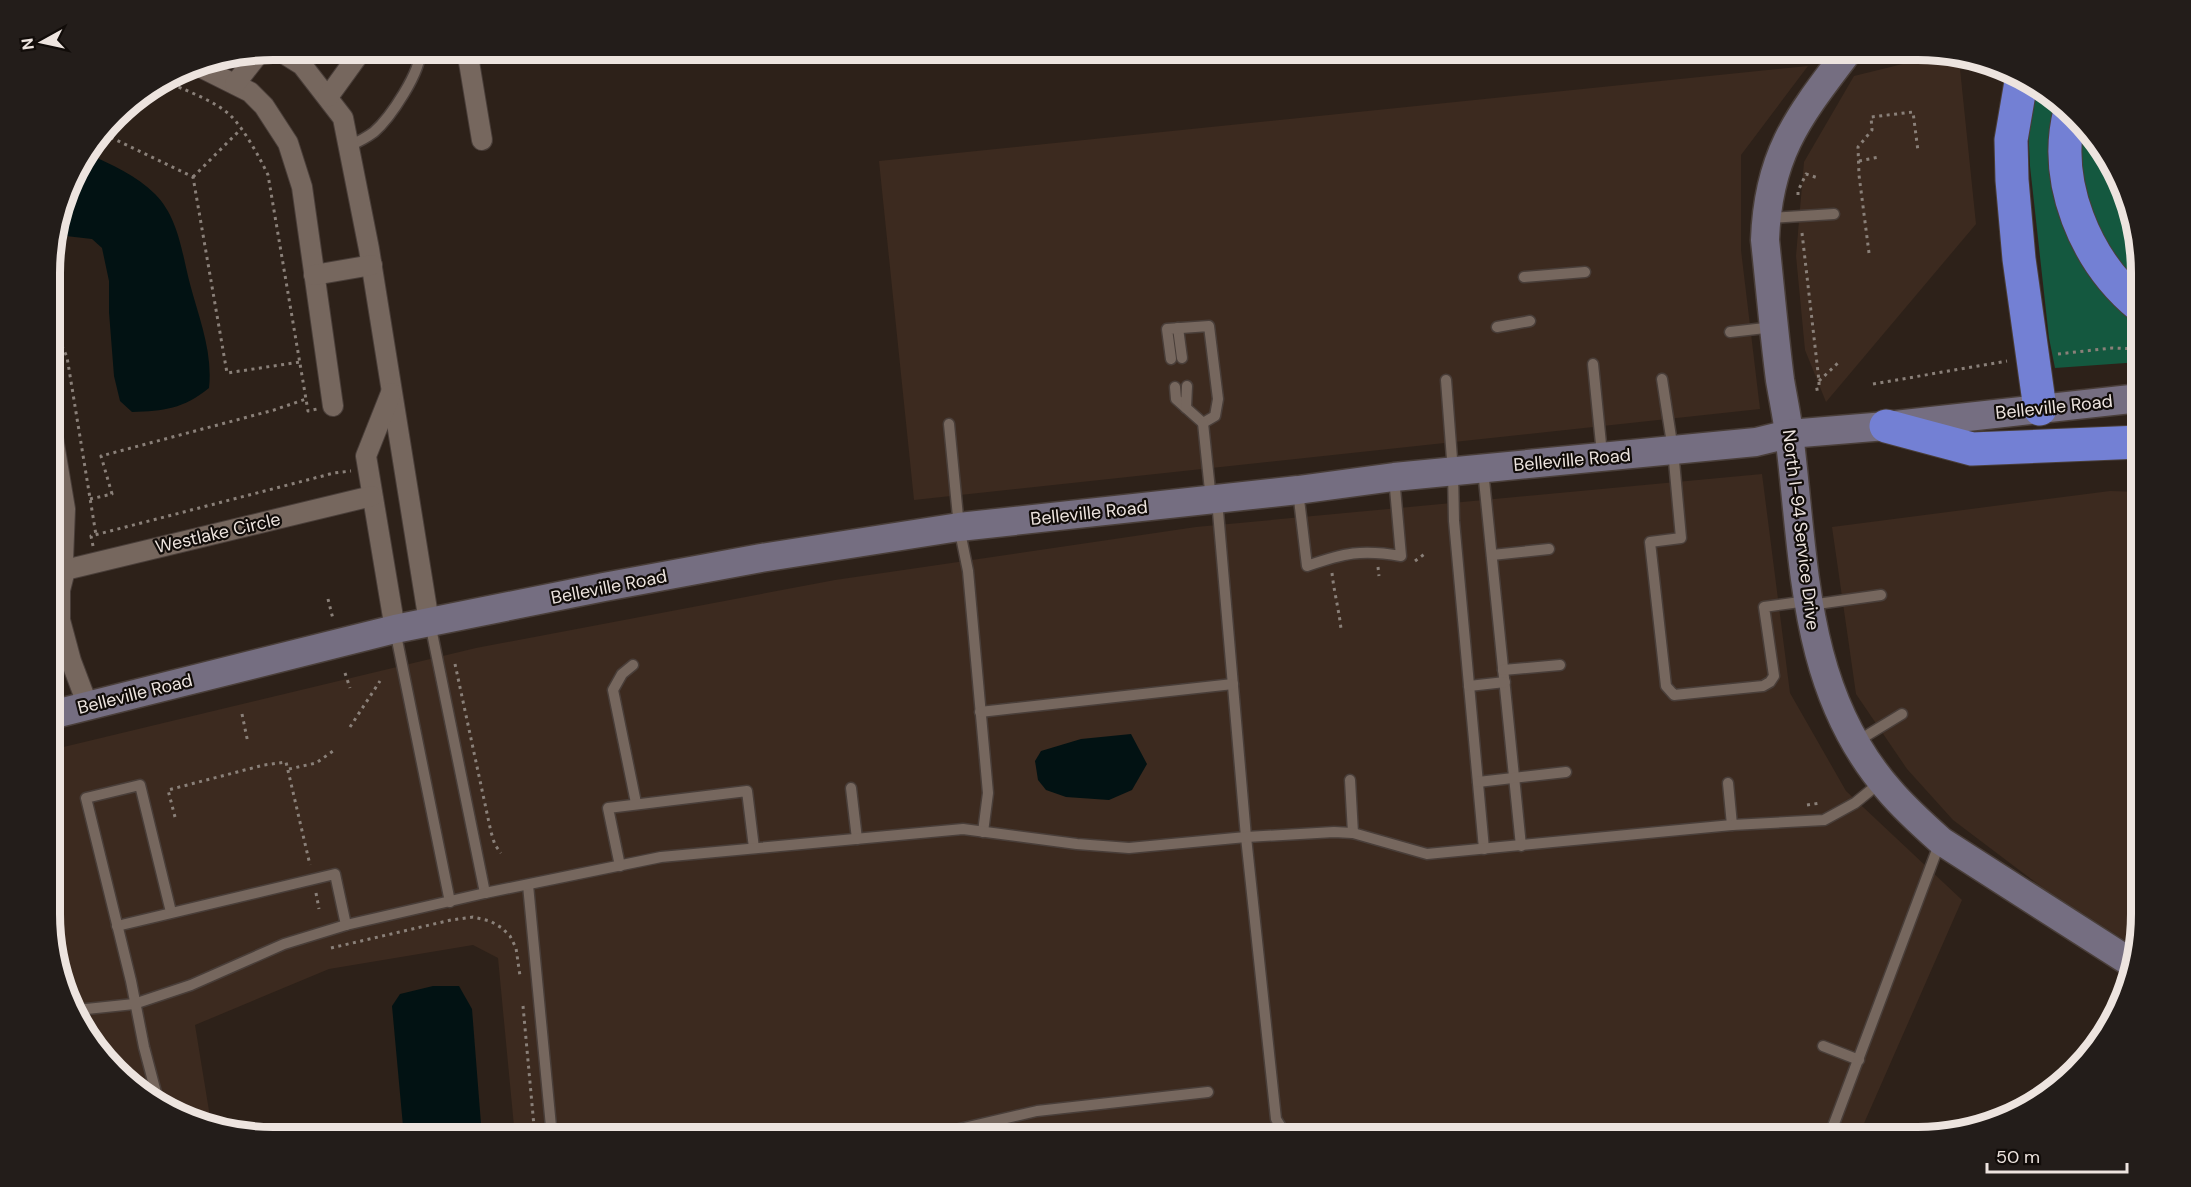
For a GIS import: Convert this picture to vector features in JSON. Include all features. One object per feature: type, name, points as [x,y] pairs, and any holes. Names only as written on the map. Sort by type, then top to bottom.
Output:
[{"type":"highway","points":[[2020,87],[2011,140],[2012,180],[2019,259],[2040,409]]},
{"type":"highway","points":[[2067,122],[2065,165],[2073,204],[2086,238],[2107,272],[2131,298]]},
{"type":"highway","points":[[1886,426],[1972,449],[2131,442]]},
{"type":"main road","name":"North I-94 Service Drive","points":[[1842,60],[1795,124],[1775,170],[1766,219],[1765,240],[1807,603],[1830,689],[1856,742],[1882,781],[1916,819],[1941,841],[2126,959]]},
{"type":"main road","name":"Belleville Road","points":[[60,713],[429,622],[761,558],[959,527],[1214,500],[1395,477],[1756,442],[1789,434],[1886,426],[2131,399]]},
{"type":"street","points":[[294,60],[302,65],[343,118],[372,265],[429,622]]},
{"type":"street","points":[[328,97],[355,60]]},
{"type":"street","points":[[469,60],[482,140]]},
{"type":"street","points":[[235,84],[253,61]]},
{"type":"street","points":[[207,70],[250,92],[264,106],[288,143],[302,188],[333,406]]},
{"type":"street","points":[[314,275],[372,265]]},
{"type":"street","points":[[391,393],[366,456],[394,630]]},
{"type":"street","points":[[60,479],[65,509],[63,560],[65,570],[60,590],[60,620],[71,661],[88,706]]},
{"type":"street","name":"Westlake Circle","points":[[65,570],[372,496]]},
{"type":"lane","points":[[349,146],[375,131],[389,116],[417,67],[418,60]]},
{"type":"lane","points":[[1766,219],[1834,214]]},
{"type":"lane","points":[[1524,277],[1585,272]]},
{"type":"lane","points":[[1497,327],[1530,321]]},
{"type":"lane","points":[[1177,358],[1167,329],[1209,326],[1218,399],[1215,416],[1203,423]]},
{"type":"lane","points":[[1730,332],[1775,327]]},
{"type":"lane","points":[[1593,364],[1602,458]]},
{"type":"lane","points":[[1662,379],[1681,538],[1650,542],[1666,686],[1674,695],[1763,686],[1770,682],[1774,676],[1764,607],[1881,596]]},
{"type":"lane","points":[[1446,380],[1454,520],[1484,849]]},
{"type":"lane","points":[[1186,408],[1187,386]]},
{"type":"lane","points":[[1174,387],[1176,399],[1203,423],[1214,500],[1276,1119],[1281,1127]]},
{"type":"lane","points":[[949,424],[959,527],[969,582],[988,793],[983,832]]},
{"type":"lane","points":[[1483,469],[1521,846]]},
{"type":"lane","points":[[1298,490],[1307,566],[1351,552],[1401,556],[1395,477]]},
{"type":"lane","points":[[1492,555],[1549,549]]},
{"type":"lane","points":[[429,622],[485,893]]},
{"type":"lane","points":[[394,630],[450,902]]},
{"type":"lane","points":[[633,665],[622,674],[613,690],[636,803]]},
{"type":"lane","points":[[1503,670],[1560,665]]},
{"type":"lane","points":[[1469,686],[1504,682]]},
{"type":"lane","points":[[980,712],[1233,684]]},
{"type":"lane","points":[[1856,742],[1902,714]]},
{"type":"lane","points":[[1478,782],[1566,772]]},
{"type":"lane","points":[[1350,780],[1353,833]]},
{"type":"lane","points":[[83,1009],[134,1004],[191,985],[284,944],[346,925],[485,893],[661,857],[963,829],[1077,844],[1129,848],[1246,837],[1353,833],[1427,854],[1732,825],[1824,820],[1855,803],[1882,781]]},
{"type":"lane","points":[[1728,783],[1732,825]]},
{"type":"lane","points":[[156,1092],[86,798],[140,785],[171,912]]},
{"type":"lane","points":[[851,788],[857,839]]},
{"type":"lane","points":[[620,866],[608,808],[636,803],[747,791],[754,848]]},
{"type":"lane","points":[[1834,1127],[1941,841]]},
{"type":"lane","points":[[117,926],[335,874],[346,925]]},
{"type":"lane","points":[[528,885],[551,1127]]},
{"type":"lane","points":[[1823,1046],[1858,1059]]},
{"type":"lane","points":[[968,1127],[1037,1111],[1208,1092]]},
{"type":"path","points":[[174,85],[213,104],[231,116],[260,157],[268,175],[308,411],[333,406]]},
{"type":"path","points":[[1869,253],[1858,147],[1872,130],[1871,117],[1913,112],[1918,151]]},
{"type":"path","points":[[193,177],[240,129]]},
{"type":"path","points":[[110,137],[193,177]]},
{"type":"path","points":[[1858,161],[1879,157]]},
{"type":"path","points":[[1798,195],[1806,174],[1818,178]]},
{"type":"path","points":[[193,177],[227,373],[300,362]]},
{"type":"path","points":[[1802,233],[1819,381],[1819,389],[1813,390]]},
{"type":"path","points":[[60,342],[67,357],[96,535]]},
{"type":"path","points":[[2050,355],[2112,348],[2131,349]]},
{"type":"path","points":[[1873,384],[2015,359]]},
{"type":"path","points":[[1819,381],[1838,363]]},
{"type":"path","points":[[90,499],[112,494],[101,456],[274,410],[306,399]]},
{"type":"path","points":[[94,551],[91,536],[334,473],[355,470]]},
{"type":"path","points":[[1411,564],[1426,553]]},
{"type":"path","points":[[1378,567],[1379,576]]},
{"type":"path","points":[[1332,571],[1341,629]]},
{"type":"path","points":[[327,599],[333,620]]},
{"type":"path","points":[[455,663],[491,832],[495,845],[501,853]]},
{"type":"path","points":[[345,673],[350,688]]},
{"type":"path","points":[[350,727],[380,681]]},
{"type":"path","points":[[242,714],[248,743]]},
{"type":"path","points":[[289,770],[315,763],[336,749]]},
{"type":"path","points":[[175,817],[168,790],[264,765],[286,762],[310,866]]},
{"type":"path","points":[[316,893],[319,909]]},
{"type":"path","points":[[331,948],[473,917],[490,921],[510,936],[516,948],[521,985]]},
{"type":"path","points":[[522,997],[534,1127]]},
{"type":"shaded area","points":[[1919,60],[1960,64],[1976,224],[1826,402],[1805,350],[1796,256],[1804,162],[1854,76]]},
{"type":"shaded area","points":[[1808,66],[1741,155],[1741,250],[1760,409],[914,500],[879,161]]},
{"type":"shaded area","points":[[95,157],[123,171],[155,194],[175,225],[182,249],[204,335],[209,361],[209,388],[182,405],[164,410],[132,412],[120,401],[114,376],[109,281],[102,248],[92,239],[63,236],[71,205]]},
{"type":"shaded area","points":[[1762,474],[1790,693],[1846,791],[1962,900],[1862,1127],[514,1127],[498,958],[473,945],[329,969],[195,1025],[210,1118],[179,1105],[143,1083],[133,1074],[104,1044],[76,995],[67,969],[60,928],[60,748],[476,648],[835,580],[1196,527]]},
{"type":"shaded area","points":[[2110,491],[2131,492],[2131,928],[2129,943],[2043,888],[1953,820],[1907,769],[1856,694],[1832,527]]},
{"type":"shaded area","points":[[1131,734],[1147,764],[1132,790],[1109,800],[1066,797],[1046,790],[1038,780],[1035,761],[1041,751],[1081,739]]},
{"type":"shaded area","points":[[433,986],[459,986],[472,1009],[481,1127],[403,1127],[392,1006],[400,994]]},
{"type":"green space","points":[[2033,94],[2059,114],[2055,132],[2131,299],[2131,363],[2055,368],[2049,338],[2030,166],[2028,125]]},
{"type":"green space","points":[[2082,137],[2109,179],[2120,205],[2127,232],[2131,277],[2110,250],[2094,221],[2084,190]]}]
